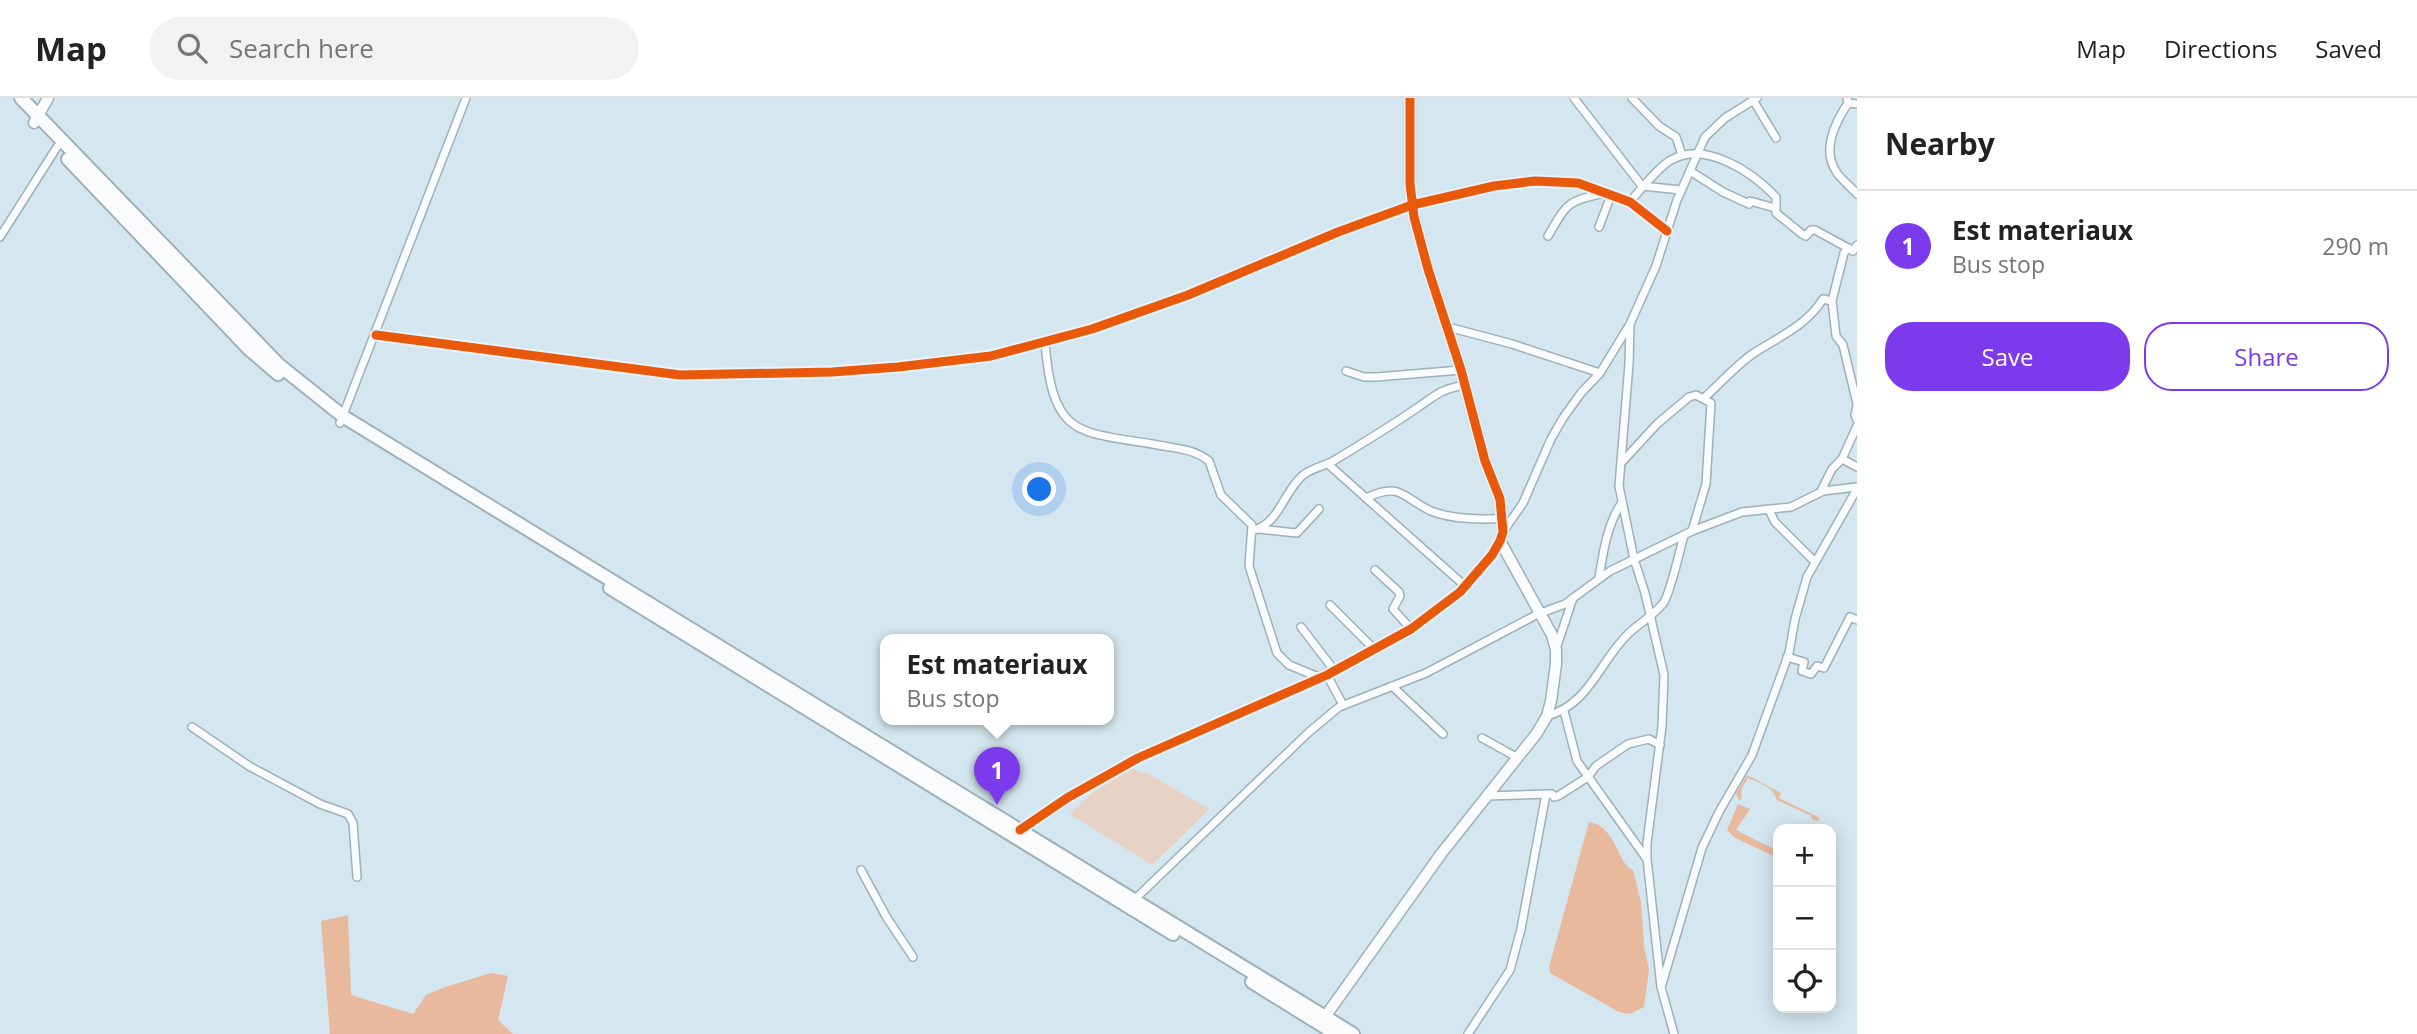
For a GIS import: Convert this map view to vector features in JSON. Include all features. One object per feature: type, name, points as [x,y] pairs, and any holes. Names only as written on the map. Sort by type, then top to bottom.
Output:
[{"type":"highway","points":[[10,98],[37,120],[279,365],[342,420],[1134,900],[1323,1021],[1336,1034]]},
{"type":"highway","points":[[20,98],[57,147],[249,349],[342,420],[1323,1021],[1353,1034]]},
{"type":"street","points":[[37,120],[48,98]]},
{"type":"street","points":[[342,420],[466,98]]},
{"type":"street","points":[[1323,1021],[1441,854],[1518,758],[1547,716],[1556,664],[1552,635],[1538,614],[1502,537],[1500,499],[1485,461],[1461,370],[1427,268],[1409,184],[1410,98]]},
{"type":"street","points":[[1574,98],[1642,187],[1681,190]]},
{"type":"street","points":[[1632,98],[1659,127],[1676,137],[1682,155]]},
{"type":"street","points":[[1020,831],[1067,798],[1138,758],[1324,677],[1410,629],[1465,586],[1492,555],[1523,503],[1563,418],[1581,393],[1601,373],[1630,324],[1657,267],[1681,190],[1709,133],[1725,118],[1755,99],[1776,138]]},
{"type":"street","points":[[1851,102],[1831,134],[1832,162],[1839,176],[1857,194]]},
{"type":"street","points":[[0,237],[57,147]]},
{"type":"street","points":[[1630,202],[1669,160],[1699,153],[1754,177],[1776,197],[1775,208],[1778,216],[1802,234],[1806,236],[1815,229],[1854,250]]},
{"type":"street","points":[[1689,172],[1749,204],[1750,201],[1775,208]]},
{"type":"street","points":[[376,335],[697,376],[898,367],[991,356],[1092,329],[1188,295],[1338,232],[1412,205],[1494,186],[1535,181],[1578,183],[1630,202],[1667,231]]},
{"type":"street","points":[[1600,227],[1608,194]]},
{"type":"street","points":[[1548,236],[1565,206],[1608,194]]},
{"type":"street","points":[[1854,250],[1844,253],[1832,301],[1836,336],[1843,345],[1857,411]]},
{"type":"street","points":[[1704,398],[1752,354],[1798,327],[1814,314],[1823,299],[1832,301]]},
{"type":"street","points":[[1630,324],[1619,477],[1621,504],[1664,675],[1665,703],[1647,859],[1661,987],[1674,1034]]},
{"type":"street","points":[[1448,327],[1601,373]]},
{"type":"street","points":[[1045,342],[1050,385],[1064,418],[1107,438],[1186,449],[1209,461],[1221,495],[1255,530],[1249,566],[1277,653],[1289,665],[1324,677],[1343,705]]},
{"type":"street","points":[[1346,371],[1364,377],[1376,377],[1461,370]]},
{"type":"street","points":[[1255,530],[1271,520],[1298,480],[1308,471],[1328,464],[1419,407],[1431,396],[1448,387],[1465,385]]},
{"type":"street","points":[[1622,462],[1675,407],[1692,396],[1712,403],[1706,484],[1692,531]]},
{"type":"street","points":[[1821,491],[1832,469],[1842,460],[1857,426]]},
{"type":"street","points":[[1842,460],[1857,467]]},
{"type":"street","points":[[1328,464],[1465,586]]},
{"type":"street","points":[[1134,900],[1309,732],[1343,705],[1426,673],[1538,614],[1561,606],[1599,578],[1692,531],[1735,514],[1800,505],[1821,491],[1857,488]]},
{"type":"street","points":[[1661,987],[1703,848],[1719,812],[1752,755],[1787,657],[1799,600],[1815,562],[1857,488]]},
{"type":"street","points":[[1366,498],[1391,490],[1405,493],[1432,511],[1460,516],[1503,518]]},
{"type":"street","points":[[1599,578],[1607,539],[1621,504]]},
{"type":"street","points":[[1255,530],[1297,533],[1319,509]]},
{"type":"street","points":[[1769,510],[1775,522],[1815,562]]},
{"type":"street","points":[[1547,716],[1564,711],[1588,687],[1619,644],[1665,599],[1684,535]]},
{"type":"street","points":[[1375,570],[1399,592],[1400,596],[1393,609],[1410,629]]},
{"type":"street","points":[[1556,650],[1573,598]]},
{"type":"street","points":[[1330,605],[1374,649]]},
{"type":"street","points":[[1787,657],[1804,662],[1802,671],[1811,674],[1817,666],[1824,668],[1850,617],[1857,620]]},
{"type":"street","points":[[1301,627],[1334,670]]},
{"type":"street","points":[[1392,686],[1443,734]]},
{"type":"street","points":[[1564,711],[1577,761],[1647,859]]},
{"type":"street","points":[[192,727],[249,766],[320,804],[348,814],[352,823],[357,877]]},
{"type":"street","points":[[1482,738],[1518,758]]},
{"type":"street","points":[[1486,796],[1558,796],[1588,777],[1596,766],[1628,744],[1649,739],[1660,745]]},
{"type":"street","points":[[1468,1034],[1513,962],[1546,794]]},
{"type":"street","points":[[861,870],[887,918],[913,957]]},
{"type":"shaded area","points":[[1133,768],[1143,774],[1145,772],[1209,809],[1152,865],[1070,814],[1092,793]]},
{"type":"shaded area","points":[[1747,775],[1781,793],[1779,798],[1814,815],[1819,821],[1777,800],[1769,788],[1748,778],[1742,788],[1741,800],[1738,799],[1736,793]]},
{"type":"shaded area","points":[[1738,804],[1750,809],[1736,830],[1773,848],[1773,856],[1735,838],[1727,830]]},
{"type":"shaded area","points":[[1589,822],[1606,831],[1628,867],[1633,870],[1641,902],[1644,946],[1649,970],[1644,1007],[1630,1014],[1619,1012],[1550,973],[1549,967]]},
{"type":"shaded area","points":[[348,915],[351,995],[413,1014],[426,995],[445,987],[491,973],[508,976],[498,1020],[513,1034],[330,1034],[321,921]]},
{"type":"cycle path","points":[[1020,830],[1067,798],[1138,758],[1327,675],[1411,629],[1460,592],[1492,555],[1500,541],[1503,532],[1500,499],[1485,461],[1461,370],[1414,217],[1410,184],[1410,98]]},
{"type":"cycle path","points":[[376,335],[680,375],[832,372],[898,367],[991,356],[1092,329],[1188,295],[1338,232],[1412,205],[1494,186],[1535,181],[1578,183],[1630,202],[1667,231]]},
{"type":"place","name":"Est materiaux","points":[[997,805]]}]
